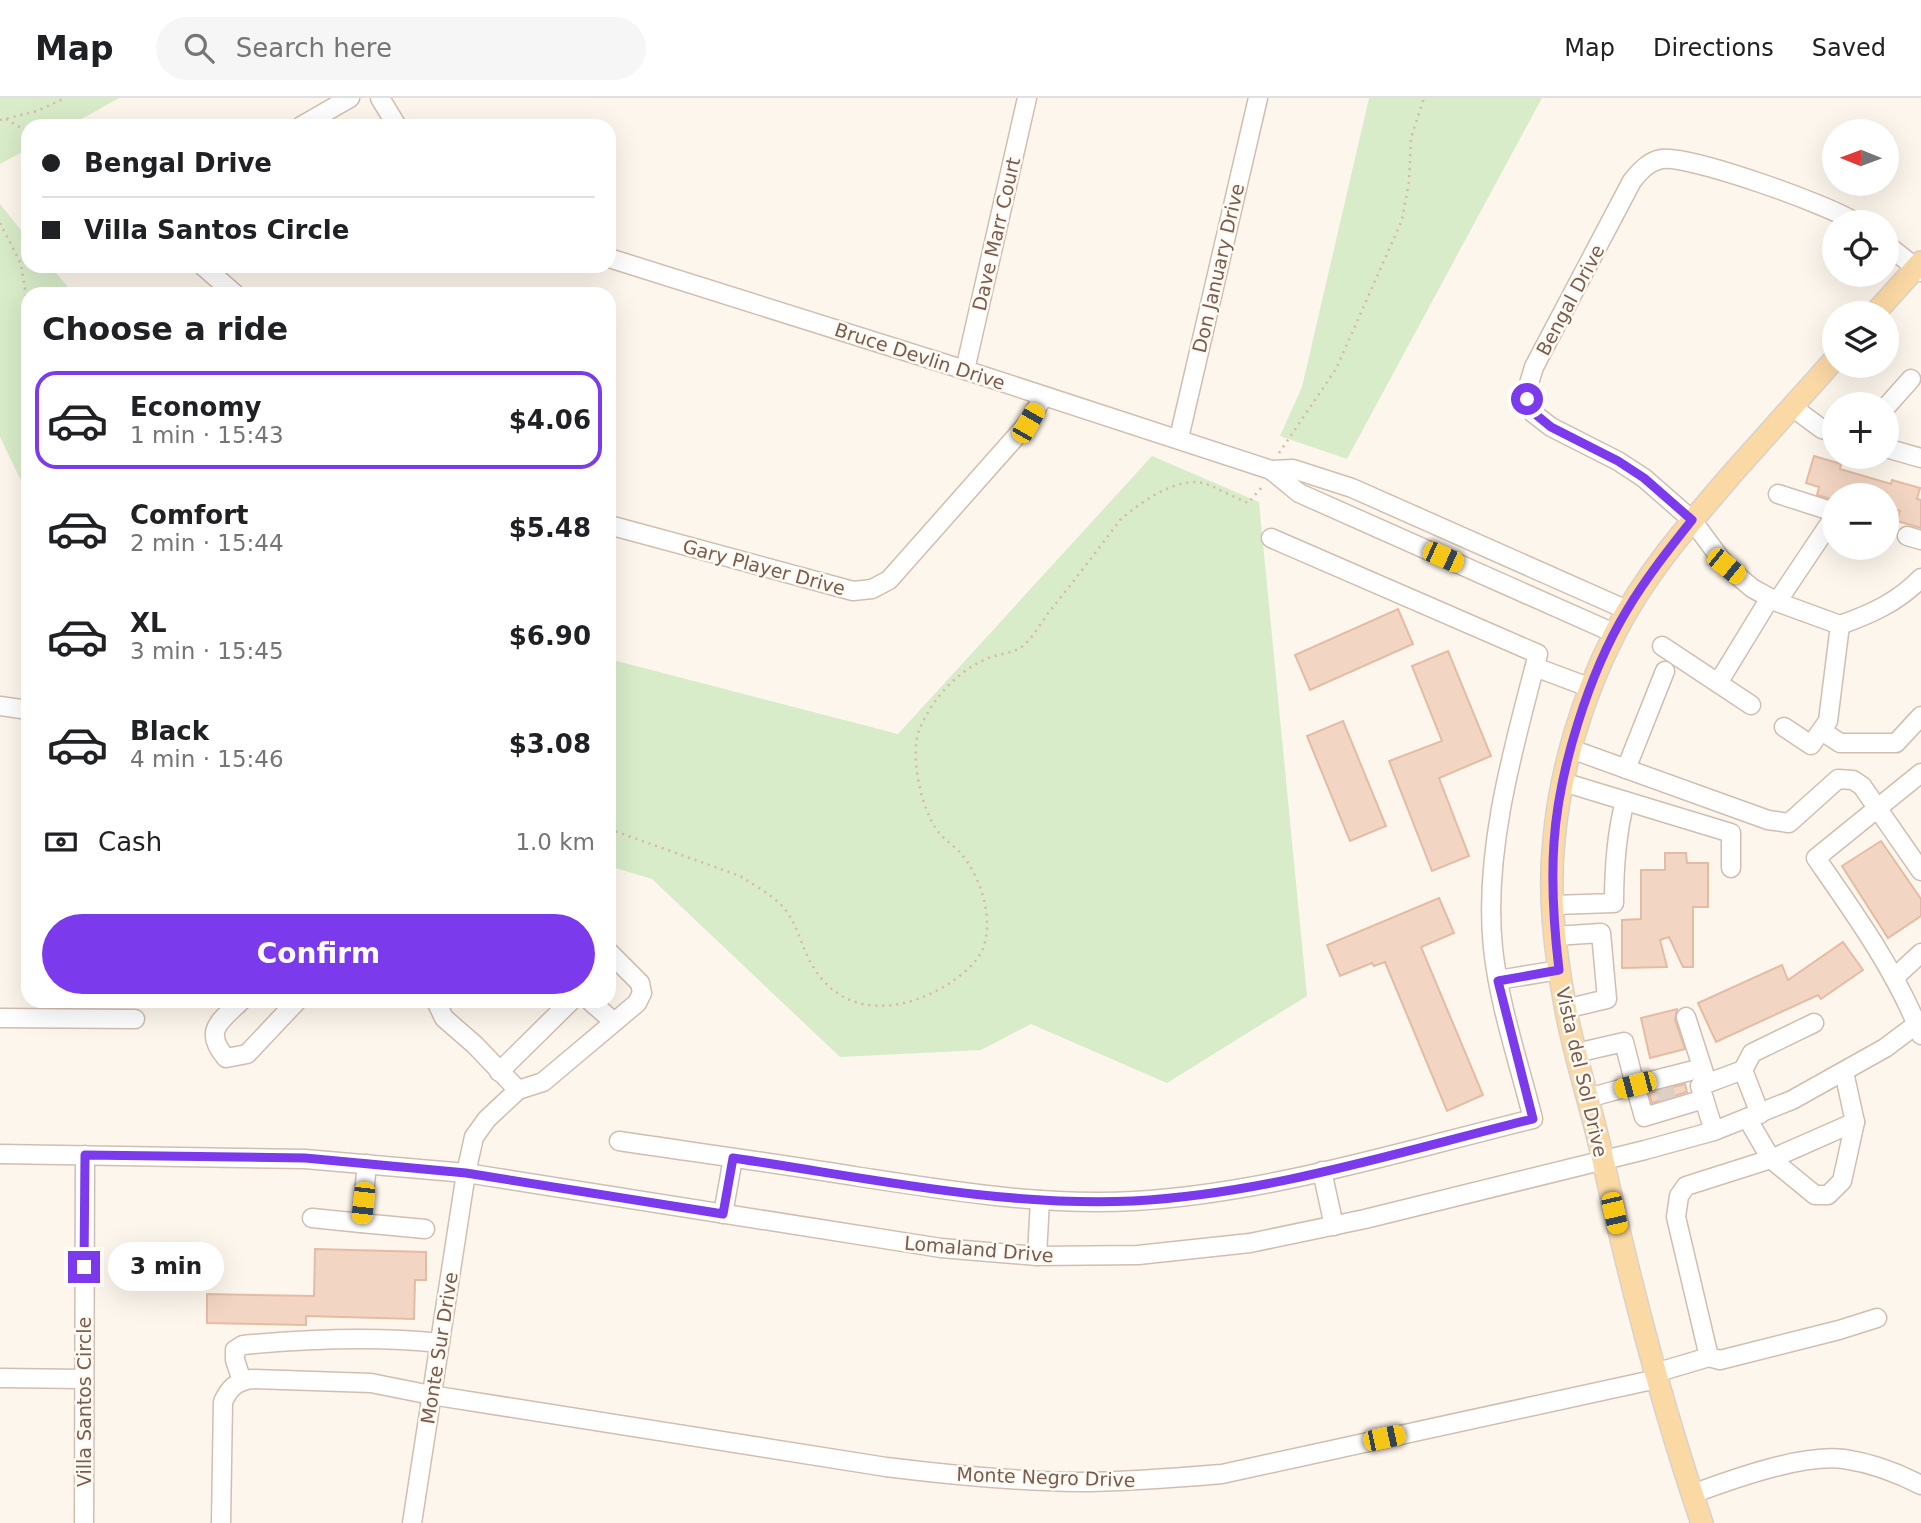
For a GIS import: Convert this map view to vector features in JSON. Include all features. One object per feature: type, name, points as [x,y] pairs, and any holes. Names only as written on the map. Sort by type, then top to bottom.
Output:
[{"type":"main road","points":[[1886,301],[1919,267]]},
{"type":"main road","name":"Vista del Sol Drive","points":[[1702,1523],[1656,1376],[1565,1009],[1555,936],[1554,840],[1571,749],[1591,688],[1614,633],[1627,610],[1692,520],[1822,373]]},
{"type":"street","points":[[313,119],[350,98]]},
{"type":"street","points":[[380,98],[393,119]]},
{"type":"street","name":"Dave Marr Court","points":[[965,370],[1027,98]]},
{"type":"street","name":"Don January Drive","points":[[1179,438],[1258,98]]},
{"type":"street","name":"Bengal Drive","points":[[1833,210],[1794,194],[1676,159],[1652,162],[1632,181],[1534,367],[1527,399],[1534,413],[1551,427],[1618,461],[1644,478],[1692,520],[1726,566],[1752,588],[1774,600],[1840,625]]},
{"type":"street","points":[[1899,253],[1919,267]]},
{"type":"street","name":"Bruce Devlin Drive","points":[[616,260],[1179,438],[1271,470],[1299,493],[1614,633]]},
{"type":"street","points":[[211,273],[227,287]]},
{"type":"street","points":[[1899,392],[1911,379]]},
{"type":"street","name":"Gary Player Drive","points":[[616,527],[853,591],[872,589],[889,580],[1028,423],[1043,397]]},
{"type":"street","points":[[1792,407],[1822,429]]},
{"type":"street","points":[[1899,452],[1921,458]]},
{"type":"street","name":"Bruce Devlin Drive","points":[[1271,470],[1293,469],[1352,488],[1627,610]]},
{"type":"street","points":[[1778,494],[1822,510]]},
{"type":"street","points":[[1718,683],[1822,532]]},
{"type":"street","points":[[619,1141],[971,1194],[1040,1200],[1133,1201],[1206,1194],[1322,1171],[1533,1119],[1498,981],[1493,948],[1492,895],[1501,811],[1520,719],[1538,654],[1271,538]]},
{"type":"street","points":[[1784,727],[1811,745],[1828,721],[1840,625],[1877,611],[1910,590],[1921,578]]},
{"type":"street","points":[[1662,646],[1751,705]]},
{"type":"street","points":[[1535,667],[1591,688]]},
{"type":"street","points":[[1626,769],[1665,671]]},
{"type":"street","points":[[0,706],[21,709]]},
{"type":"street","points":[[1822,731],[1840,743],[1896,743],[1921,716]]},
{"type":"street","points":[[1571,749],[1768,820],[1789,823],[1838,779],[1853,779],[1862,786],[1921,871]]},
{"type":"street","points":[[1920,1027],[1861,922],[1816,858],[1921,773]]},
{"type":"street","points":[[1563,782],[1731,833],[1731,868]]},
{"type":"street","points":[[1553,905],[1614,904],[1614,857],[1625,801]]},
{"type":"street","points":[[1723,831],[1732,807]]},
{"type":"street","points":[[1555,936],[1601,933],[1607,999],[1565,1009]]},
{"type":"street","points":[[1894,978],[1921,953]]},
{"type":"street","points":[[439,1008],[444,1018],[475,1045],[518,1090],[543,1083],[637,1003],[642,993],[640,983],[616,959]]},
{"type":"street","points":[[1498,981],[1559,970]]},
{"type":"street","points":[[234,1008],[216,1025],[214,1033],[218,1049],[226,1058],[247,1054],[290,1008]]},
{"type":"street","points":[[499,1072],[565,1008]]},
{"type":"street","points":[[598,1008],[614,1022]]},
{"type":"street","points":[[0,1018],[38,1010],[135,1019]]},
{"type":"street","points":[[1686,1017],[1705,1083],[1714,1130]]},
{"type":"street","points":[[1814,1023],[1752,1053],[1743,1070],[1754,1116],[1772,1159],[1815,1195],[1828,1195],[1842,1181],[1856,1122],[1844,1072]]},
{"type":"street","name":"Lomaland Drive","points":[[0,1154],[305,1158],[466,1173],[941,1248],[1037,1256],[1097,1257],[1204,1250],[1334,1226],[1714,1130],[1792,1100],[1920,1027]]},
{"type":"street","points":[[1576,1053],[1624,1042],[1644,1116],[1667,1109],[1705,1083],[1743,1070]]},
{"type":"street","points":[[1588,1098],[1635,1085],[1705,1083]]},
{"type":"street","name":"Monte Sur Drive","points":[[412,1523],[466,1173],[474,1137],[486,1119],[518,1090]]},
{"type":"street","points":[[1667,1109],[1673,1142]]},
{"type":"street","points":[[1709,1357],[1676,1217],[1679,1196],[1686,1186],[1772,1159],[1856,1122]]},
{"type":"street","name":"Villa Santos Circle","points":[[84,1523],[85,1155]]},
{"type":"street","points":[[723,1214],[733,1158]]},
{"type":"street","points":[[361,1223],[367,1164]]},
{"type":"street","points":[[1322,1171],[1334,1226]]},
{"type":"street","points":[[1037,1256],[1040,1200]]},
{"type":"street","points":[[312,1218],[425,1228]]},
{"type":"street","name":"Monte Negro Drive","points":[[242,1381],[251,1379],[371,1383],[431,1395],[886,1467],[962,1476],[1078,1482],[1160,1479],[1222,1474],[1656,1376],[1709,1357],[1720,1360],[1877,1318]]},
{"type":"street","points":[[221,1523],[223,1402],[227,1392],[242,1381],[235,1360],[235,1350],[243,1345],[315,1339],[402,1339],[440,1343]]},
{"type":"street","points":[[0,1378],[84,1378]]},
{"type":"street","points":[[1692,1494],[1720,1483],[1779,1467],[1842,1459],[1866,1463],[1921,1485]]},
{"type":"path","points":[[0,120],[37,111],[65,98]]},
{"type":"path","points":[[616,832],[740,876],[759,888],[783,907],[804,942],[810,961],[824,982],[851,1000],[876,1008],[903,1005],[950,982],[972,966],[984,947],[986,905],[977,880],[963,856],[936,830],[916,773],[919,731],[935,701],[963,672],[984,659],[1022,647],[1120,520],[1140,503],[1173,487],[1193,481],[1207,484],[1248,503],[1259,493],[1280,451],[1336,369],[1402,220],[1409,182],[1411,138],[1424,98]]},
{"type":"path","points":[[6,119],[21,128]]},
{"type":"path","points":[[0,223],[21,264]]},
{"type":"green space","points":[[0,98],[119,98],[82,119],[21,119],[21,153],[0,164]]},
{"type":"green space","points":[[1369,98],[1542,98],[1347,459],[1280,436],[1302,387]]},
{"type":"green space","points":[[0,204],[21,230],[21,273],[56,273],[68,287],[21,287],[21,480],[0,437]]},
{"type":"green space","points":[[1152,456],[1259,502],[1307,996],[1167,1083],[1031,1024],[981,1050],[840,1057],[652,879],[616,868],[616,661],[898,734]]},
{"type":"building","points":[[1814,456],[1822,458],[1822,469],[1840,469],[1888,483],[1822,483],[1822,496],[1817,495],[1819,487],[1806,483]]},
{"type":"building","points":[[1892,480],[1920,488],[1917,499],[1921,500],[1921,528],[1899,522],[1899,483],[1891,483]]},
{"type":"building","points":[[1398,609],[1413,644],[1310,690],[1295,655]]},
{"type":"building","points":[[1448,651],[1491,756],[1439,778],[1469,856],[1432,871],[1389,761],[1442,741],[1412,666]]},
{"type":"building","points":[[1343,721],[1386,826],[1350,841],[1307,736]]},
{"type":"building","points":[[1881,841],[1921,899],[1921,916],[1888,938],[1842,866]]},
{"type":"building","points":[[1665,853],[1686,853],[1687,863],[1708,863],[1708,907],[1693,907],[1693,967],[1683,967],[1669,937],[1660,940],[1667,967],[1622,968],[1622,920],[1641,919],[1641,870],[1665,870]]},
{"type":"building","points":[[1439,898],[1454,933],[1421,947],[1483,1095],[1447,1111],[1385,962],[1374,966],[1372,963],[1340,976],[1327,945]]},
{"type":"building","points":[[1843,942],[1863,970],[1821,999],[1818,995],[1716,1042],[1698,1003],[1782,965],[1788,980]]},
{"type":"building","points":[[1677,1009],[1675,1020],[1685,1049],[1650,1058],[1641,1018]]},
{"type":"building","points":[[1685,1084],[1687,1092],[1652,1103],[1649,1093]]},
{"type":"building","points":[[315,1249],[426,1252],[426,1280],[415,1280],[414,1319],[306,1316],[306,1325],[207,1323],[207,1294],[314,1296]]},
{"type":"tunnel","points":[[1664,1087],[1669,1105]]},
{"type":"route","points":[[84,1267],[85,1155],[305,1158],[466,1173],[723,1214],[733,1158],[971,1194],[1040,1200],[1133,1201],[1206,1194],[1295,1178],[1533,1119],[1498,981],[1559,970],[1552,872],[1554,840],[1571,749],[1599,666],[1614,633],[1649,577],[1692,520],[1644,478],[1618,461],[1551,427],[1534,413],[1527,399]]}]
